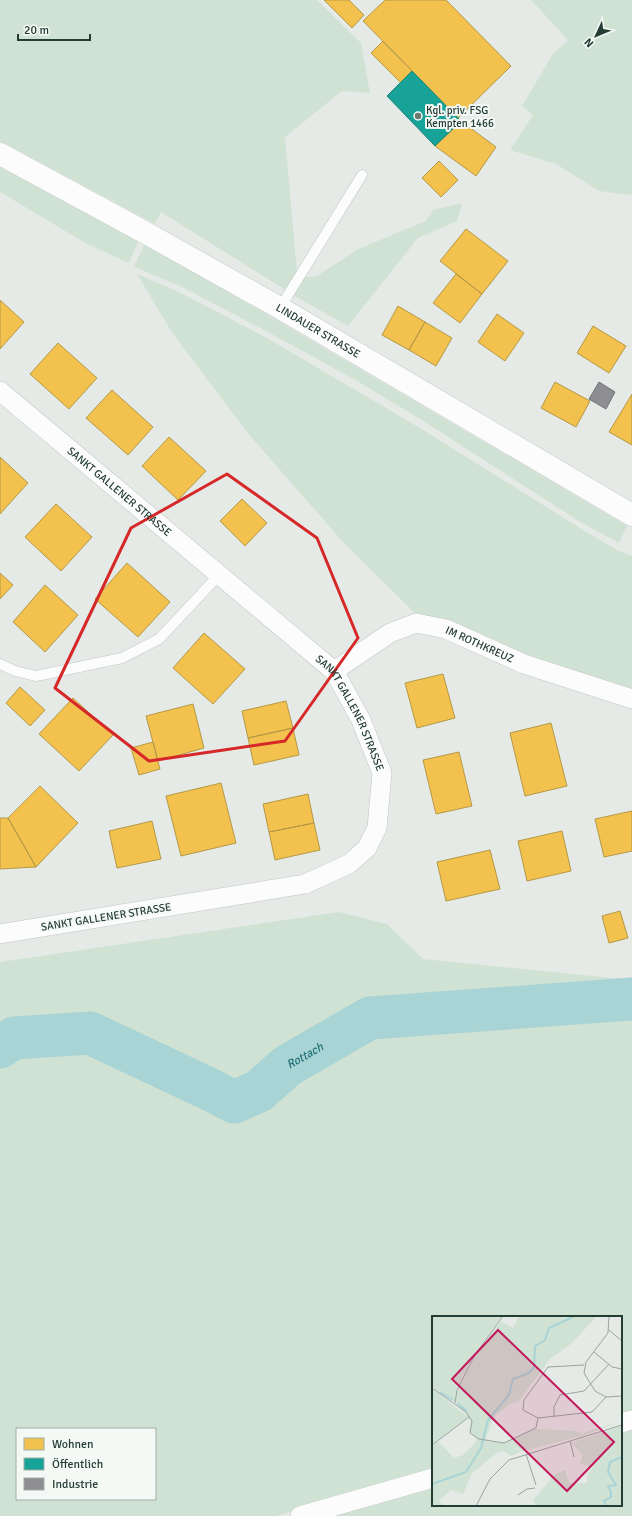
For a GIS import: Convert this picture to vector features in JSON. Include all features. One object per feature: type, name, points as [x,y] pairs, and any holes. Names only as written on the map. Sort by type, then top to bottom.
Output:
[{"type":"main road","name":"LINDAUER STRASSE","points":[[0,154],[139,229],[280,308],[632,515]]},
{"type":"street","name":"SANKT GALLENER STRASSE","points":[[0,391],[334,671],[361,720],[382,773],[377,828],[367,848],[349,864],[305,884],[0,934]]},
{"type":"street","name":"IM ROTHKREUZ","points":[[334,671],[390,633],[416,624],[446,630],[524,664],[632,699]]},
{"type":"street","points":[[622,1423],[632,1420]]},
{"type":"street","points":[[300,1516],[432,1478]]},
{"type":"lane","points":[[280,308],[362,176]]},
{"type":"lane","points":[[0,664],[15,671],[36,676],[122,658],[160,639],[219,575]]},
{"type":"highlighted area","points":[[227,474],[317,538],[358,638],[285,741],[149,761],[55,688],[131,528]]},
{"type":"green space","points":[[0,0],[317,0],[361,43],[370,93],[342,91],[285,137],[297,273],[287,291],[161,212],[155,224],[0,141]]},
{"type":"green space","points":[[531,0],[632,0],[632,195],[599,191],[556,164],[510,150],[533,115],[522,106],[553,54],[568,40]]},
{"type":"green space","points":[[0,167],[139,240],[129,263],[87,244],[0,192]]},
{"type":"green space","points":[[462,203],[457,221],[418,238],[348,326],[293,295],[304,277],[317,276],[358,249],[426,221],[433,210]]},
{"type":"green space","points":[[145,243],[627,526],[619,543],[582,523],[425,422],[352,378],[180,286],[134,267]]},
{"type":"green space","points":[[137,274],[179,292],[267,338],[420,428],[580,528],[619,551],[632,556],[632,692],[418,616],[344,543],[246,431],[173,334]]},
{"type":"green space","points":[[339,912],[387,924],[423,959],[632,980],[632,1411],[622,1414],[622,1316],[432,1316],[432,1470],[276,1516],[0,1516],[0,962]]},
{"type":"green space","points":[[632,1427],[632,1516],[324,1516],[432,1485],[432,1506],[622,1506],[622,1430]]},
{"type":"building: Wohnen","points":[[324,0],[349,0],[364,15],[352,28]]},
{"type":"building: Wohnen","points":[[385,0],[446,0],[511,66],[458,118],[363,21]]},
{"type":"building: Wohnen","points":[[383,41],[412,71],[401,83],[371,53]]},
{"type":"building: Wohnen","points":[[461,121],[496,147],[476,176],[435,146]]},
{"type":"building: Wohnen","points":[[439,161],[458,180],[441,197],[422,178]]},
{"type":"building: Wohnen","points":[[466,229],[508,261],[482,294],[440,261]]},
{"type":"building: Wohnen","points":[[456,274],[482,294],[460,323],[433,303]]},
{"type":"building: Wohnen","points":[[0,300],[24,322],[0,349]]},
{"type":"building: Wohnen","points":[[398,306],[425,322],[409,350],[382,335]]},
{"type":"building: Wohnen","points":[[497,314],[524,333],[505,361],[478,342]]},
{"type":"building: Wohnen","points":[[425,322],[452,338],[436,366],[409,350]]},
{"type":"building: Wohnen","points":[[593,326],[626,346],[609,373],[577,353]]},
{"type":"building: Wohnen","points":[[58,343],[97,378],[69,409],[30,374]]},
{"type":"building: Wohnen","points":[[555,382],[590,401],[576,427],[541,408]]},
{"type":"building: Wohnen","points":[[112,390],[153,427],[128,455],[86,418]]},
{"type":"building: Wohnen","points":[[632,394],[632,445],[609,432]]},
{"type":"building: Wohnen","points":[[169,437],[206,471],[178,500],[142,466]]},
{"type":"building: Wohnen","points":[[0,457],[28,483],[0,514]]},
{"type":"building: Wohnen","points":[[242,499],[267,523],[245,546],[220,521]]},
{"type":"building: Wohnen","points":[[56,504],[92,537],[61,571],[25,537]]},
{"type":"building: Wohnen","points":[[127,563],[170,602],[138,637],[95,599]]},
{"type":"building: Wohnen","points":[[0,573],[13,585],[0,599]]},
{"type":"building: Wohnen","points":[[45,585],[78,615],[45,652],[13,622]]},
{"type":"building: Wohnen","points":[[204,633],[245,669],[213,704],[173,668]]},
{"type":"building: Wohnen","points":[[443,674],[455,718],[417,728],[405,683]]},
{"type":"building: Wohnen","points":[[20,687],[45,710],[30,726],[6,703]]},
{"type":"building: Wohnen","points":[[73,698],[113,735],[79,771],[39,734]]},
{"type":"building: Wohnen","points":[[286,701],[293,728],[248,738],[242,711]]},
{"type":"building: Wohnen","points":[[193,704],[204,748],[158,761],[146,716]]},
{"type":"building: Wohnen","points":[[551,723],[567,786],[525,796],[510,733]]},
{"type":"building: Wohnen","points":[[293,728],[299,755],[254,765],[248,738]]},
{"type":"building: Wohnen","points":[[153,742],[160,769],[139,775],[131,748]]},
{"type":"building: Wohnen","points":[[459,752],[472,806],[436,814],[423,760]]},
{"type":"building: Wohnen","points":[[221,783],[236,843],[181,856],[166,796]]},
{"type":"building: Wohnen","points":[[40,786],[78,823],[36,867],[8,818]]},
{"type":"building: Wohnen","points":[[308,794],[314,823],[269,832],[263,804]]},
{"type":"building: Wohnen","points":[[632,811],[632,851],[604,857],[595,819]]},
{"type":"building: Wohnen","points":[[0,818],[8,818],[36,867],[0,869]]},
{"type":"building: Wohnen","points":[[152,821],[161,859],[117,868],[109,831]]},
{"type":"building: Wohnen","points":[[314,823],[320,850],[275,860],[269,832]]},
{"type":"building: Wohnen","points":[[562,831],[571,871],[527,881],[518,841]]},
{"type":"building: Wohnen","points":[[490,850],[500,889],[446,901],[437,862]]},
{"type":"building: Wohnen","points":[[620,911],[628,938],[609,943],[602,916]]},
{"type":"building: Öffentlich","points":[[412,71],[461,121],[435,146],[387,96]]},
{"type":"building: Industrie","points":[[599,382],[615,392],[606,409],[589,399]]},
{"type":"waterway","name":"Rottach","points":[[0,1047],[14,1038],[90,1033],[234,1102],[259,1091],[287,1066],[370,1018],[632,999]]},
{"type":"place","name":"Kgl. priv. FSG Kempten 1466","points":[[418,116]]}]
